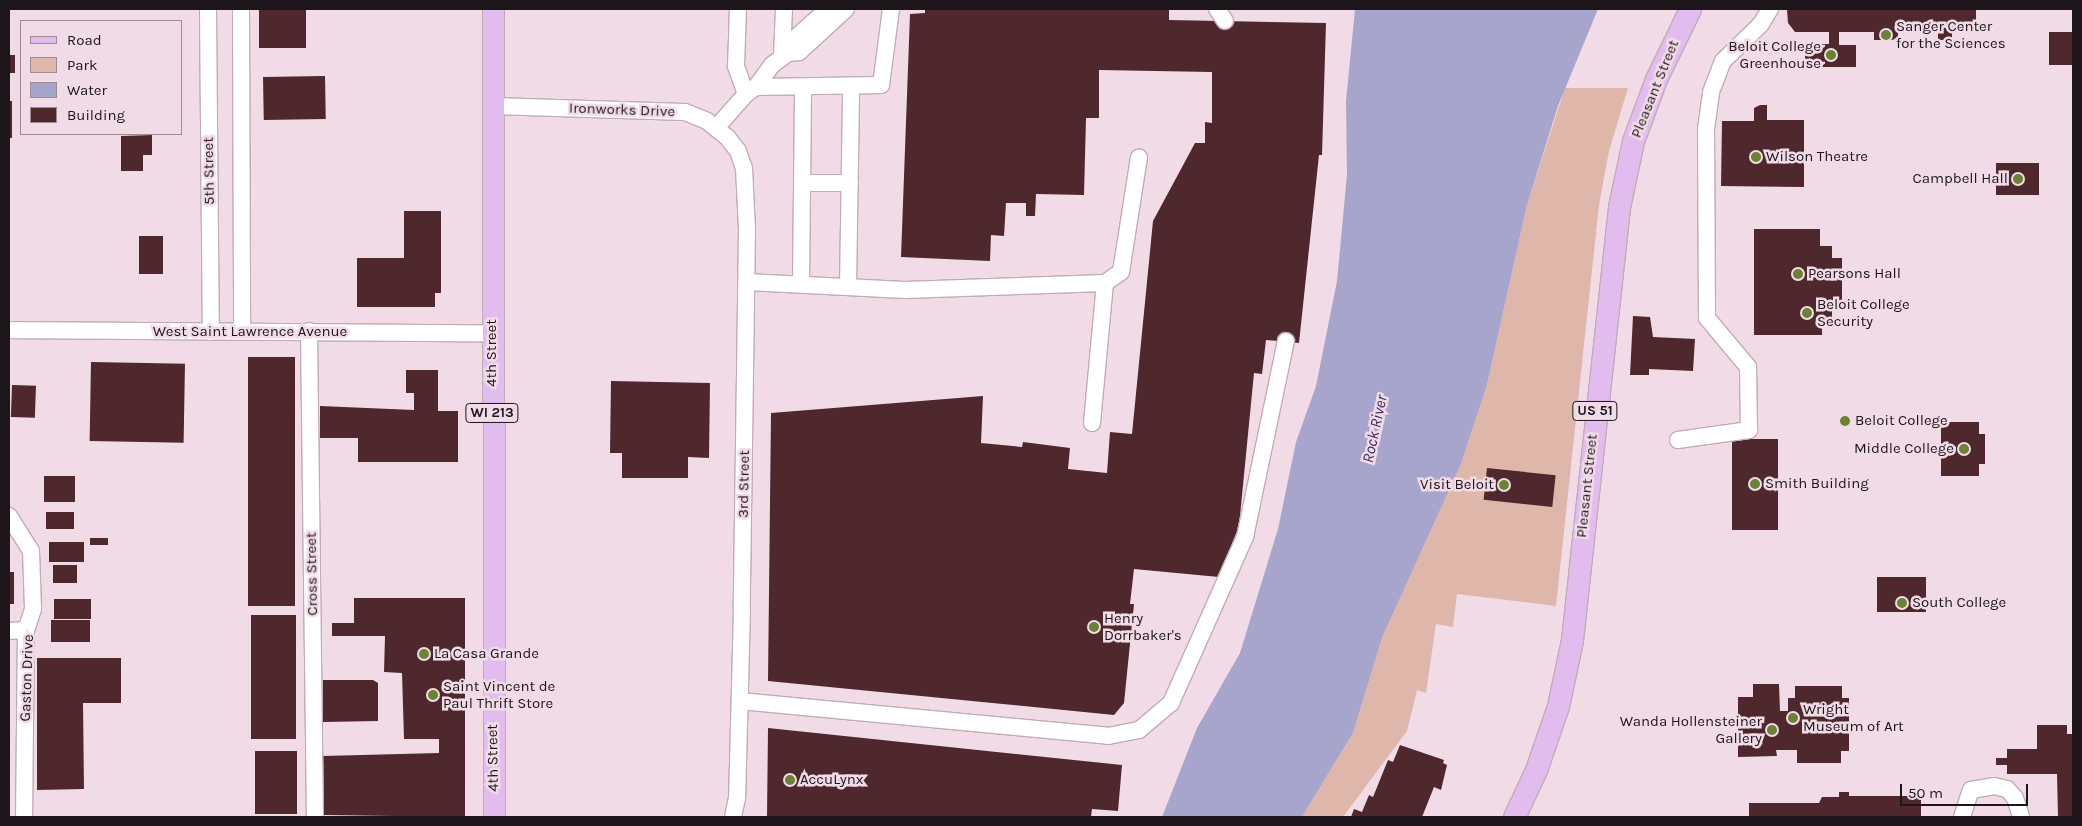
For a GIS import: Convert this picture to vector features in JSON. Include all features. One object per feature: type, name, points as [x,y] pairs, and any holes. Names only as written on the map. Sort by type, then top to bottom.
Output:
[{"type":"main road","name":"4th Street","points":[[492,9],[494,817]]},
{"type":"main road","name":"Pleasant Street","points":[[1514,817],[1536,770],[1558,706],[1572,640],[1619,208],[1633,141],[1656,79],[1690,9]]},
{"type":"street","name":"5th Street","points":[[208,9],[211,332]]},
{"type":"street","points":[[241,9],[242,332]]},
{"type":"street","points":[[738,9],[736,66],[751,90]]},
{"type":"street","points":[[784,9],[785,55]]},
{"type":"street","points":[[815,29],[828,9]]},
{"type":"street","points":[[716,128],[785,55],[793,40],[815,29],[846,9]]},
{"type":"street","points":[[751,90],[851,88],[881,85],[891,9]]},
{"type":"street","points":[[1678,440],[1749,430],[1748,367],[1707,318],[1706,129],[1717,72],[1735,46],[1767,17],[1770,9]]},
{"type":"street","points":[[801,284],[802,88]]},
{"type":"street","points":[[848,287],[851,88]]},
{"type":"street","name":"Ironworks Drive","points":[[492,106],[686,112],[716,128],[738,151]]},
{"type":"street","name":"3rd Street","points":[[732,817],[737,798],[740,701],[747,282],[744,168],[738,151]]},
{"type":"street","points":[[747,282],[905,290],[1105,283],[1121,272],[1139,156]]},
{"type":"street","points":[[802,183],[850,183]]},
{"type":"street","points":[[1092,423],[1105,283]]},
{"type":"street","name":"West Saint Lawrence Avenue","points":[[9,330],[492,333]]},
{"type":"street","name":"Cross Street","points":[[310,331],[315,817]]},
{"type":"street","points":[[740,701],[1108,736],[1139,730],[1171,703],[1242,545],[1286,341]]},
{"type":"street","name":"Gaston Drive","points":[[9,516],[31,551],[33,610],[26,630],[24,817]]},
{"type":"street","points":[[9,630],[26,630]]},
{"type":"street","points":[[1962,817],[1971,790],[1994,786],[2008,789],[2016,798],[2021,817]]},
{"type":"green space","points":[[1565,88],[1628,88],[1609,151],[1599,205],[1556,606],[1457,594],[1453,627],[1436,624],[1426,693],[1417,690],[1407,731],[1343,817],[1302,817],[1353,733],[1382,638],[1461,464],[1487,385],[1527,205]]},
{"type":"water","name":"Rock River","points":[[1355,9],[1598,9],[1558,106],[1527,205],[1487,385],[1461,464],[1382,638],[1353,733],[1302,817],[1162,817],[1197,728],[1240,653],[1278,529],[1296,442],[1316,386],[1337,281],[1347,175],[1346,101]]},
{"type":"building","points":[[259,9],[306,9],[306,48],[259,48]]},
{"type":"building","points":[[925,9],[1169,9],[1169,20],[1326,23],[1322,155],[1319,155],[1299,343],[1266,340],[1262,374],[1254,373],[1239,526],[1219,577],[1134,569],[1130,604],[1134,604],[1124,703],[1114,715],[768,681],[771,413],[983,396],[981,443],[1022,447],[1023,442],[1070,448],[1068,469],[1107,473],[1110,432],[1132,434],[1153,221],[1195,143],[1205,143],[1205,122],[1212,123],[1212,72],[1099,70],[1099,118],[1086,118],[1084,195],[1036,194],[1035,216],[1026,216],[1026,203],[1006,203],[1004,236],[991,235],[990,261],[901,257],[910,14],[925,13]]},
{"type":"building","name":"Sanger Center for the Sciences","points":[[1787,9],[1976,9],[1976,29],[1952,29],[1952,40],[1938,40],[1938,31],[1898,31],[1898,39],[1890,40],[1874,40],[1874,32],[1839,32],[1839,45],[1856,45],[1856,67],[1805,67],[1805,44],[1829,44],[1829,32],[1795,32],[1788,23]]},
{"type":"building","points":[[2049,32],[2073,32],[2073,65],[2049,65]]},
{"type":"building","points":[[9,55],[15,55],[15,73],[9,73]]},
{"type":"building","points":[[325,76],[326,119],[264,120],[263,77]]},
{"type":"building","points":[[9,101],[12,101],[12,138],[9,138]]},
{"type":"building","points":[[1760,105],[1767,105],[1767,120],[1804,120],[1804,187],[1721,186],[1722,121],[1754,121],[1754,108]]},
{"type":"building","points":[[152,135],[152,155],[143,155],[143,171],[121,171],[121,136]]},
{"type":"building","name":"Campbell Hall","points":[[1996,163],[2039,163],[2039,195],[1996,195]]},
{"type":"building","points":[[404,211],[441,211],[441,293],[435,293],[435,307],[357,307],[357,258],[404,258]]},
{"type":"building","name":"Pearsons Hall","points":[[1754,229],[1820,229],[1820,246],[1832,246],[1832,258],[1842,258],[1842,305],[1832,305],[1832,319],[1822,319],[1822,335],[1754,335]]},
{"type":"building","points":[[139,236],[163,236],[163,274],[139,274]]},
{"type":"building","points":[[1633,316],[1650,317],[1653,337],[1695,339],[1693,371],[1649,369],[1649,375],[1630,375]]},
{"type":"building","points":[[248,357],[295,357],[295,606],[248,606]]},
{"type":"building","points":[[91,362],[185,364],[184,443],[90,441]]},
{"type":"building","points":[[406,370],[438,370],[438,411],[458,411],[458,462],[358,462],[358,438],[320,438],[320,406],[414,410],[414,393],[406,393]]},
{"type":"building","points":[[611,381],[710,383],[709,458],[688,457],[688,478],[622,478],[622,453],[610,453]]},
{"type":"building","points":[[12,385],[36,386],[35,418],[11,417]]},
{"type":"building","name":"Middle College","points":[[1941,422],[1979,422],[1979,434],[1985,434],[1985,464],[1979,464],[1979,476],[1941,476]]},
{"type":"building","name":"Smith Building","points":[[1732,439],[1778,439],[1778,530],[1732,530]]},
{"type":"building","points":[[1487,468],[1556,475],[1552,507],[1484,500]]},
{"type":"building","points":[[44,476],[75,476],[75,502],[44,502]]},
{"type":"building","points":[[46,512],[74,512],[74,529],[46,529]]},
{"type":"building","points":[[90,538],[108,538],[108,545],[90,545]]},
{"type":"building","points":[[49,542],[84,542],[84,562],[49,562]]},
{"type":"building","points":[[53,565],[77,565],[77,583],[53,583]]},
{"type":"building","points":[[9,572],[14,572],[14,604],[9,604]]},
{"type":"building","name":"South College","points":[[1877,577],[1926,577],[1926,612],[1877,612]]},
{"type":"building","points":[[354,598],[465,598],[465,817],[323,815],[323,756],[439,753],[439,739],[404,739],[402,673],[384,672],[385,636],[332,636],[332,623],[354,623]]},
{"type":"building","points":[[54,599],[91,599],[91,619],[54,619]]},
{"type":"building","points":[[251,615],[296,615],[296,739],[251,739]]},
{"type":"building","points":[[51,620],[90,620],[90,642],[51,642]]},
{"type":"building","points":[[37,658],[121,658],[121,703],[83,703],[84,789],[37,790]]},
{"type":"building","points":[[323,680],[373,680],[378,683],[378,721],[323,722]]},
{"type":"building","name":"Wright Museum of Art","points":[[1753,684],[1779,684],[1780,711],[1788,711],[1788,698],[1795,698],[1795,686],[1842,686],[1842,698],[1849,698],[1849,751],[1841,751],[1841,763],[1797,763],[1797,750],[1776,750],[1777,756],[1738,757],[1738,697],[1753,697]]},
{"type":"building","points":[[2037,725],[2067,725],[2067,734],[2073,734],[2073,817],[2058,817],[2057,774],[2007,774],[2007,765],[1996,765],[1996,758],[2007,758],[2007,749],[2037,749]]},
{"type":"building","points":[[768,728],[1122,765],[1118,811],[1092,809],[1091,817],[767,817]]},
{"type":"building","points":[[1400,745],[1444,760],[1443,763],[1447,765],[1441,790],[1434,787],[1422,817],[1351,817],[1354,809],[1362,812],[1369,795],[1373,797],[1388,760],[1393,762]]},
{"type":"building","points":[[255,751],[297,751],[297,814],[255,814]]},
{"type":"building","points":[[1839,792],[1849,792],[1849,796],[1921,796],[1921,817],[1749,817],[1749,803],[1819,803],[1822,797],[1839,797]]},
{"type":"place","name":"Sanger Center for the Sciences","points":[[1886,35]]},
{"type":"place","name":"Beloit College Greenhouse","points":[[1831,55]]},
{"type":"place","name":"Wilson Theatre","points":[[1756,157]]},
{"type":"place","name":"Campbell Hall","points":[[2018,179]]},
{"type":"place","name":"Pearsons Hall","points":[[1798,274]]},
{"type":"place","name":"Beloit College Security","points":[[1807,313]]},
{"type":"place","name":"Beloit College","points":[[1845,421]]},
{"type":"place","name":"Middle College","points":[[1964,449]]},
{"type":"place","name":"Smith Building","points":[[1755,484]]},
{"type":"place","name":"Visit Beloit","points":[[1504,485]]},
{"type":"place","name":"South College","points":[[1902,603]]},
{"type":"place","name":"Henry Dorrbaker's","points":[[1094,627]]},
{"type":"place","name":"La Casa Grande","points":[[424,654]]},
{"type":"place","name":"Saint Vincent de Paul Thrift Store","points":[[433,695]]},
{"type":"place","name":"Wright Museum of Art","points":[[1793,718]]},
{"type":"place","name":"Wanda Hollensteiner Gallery","points":[[1772,730]]},
{"type":"place","name":"AccuLynx","points":[[790,780]]}]
